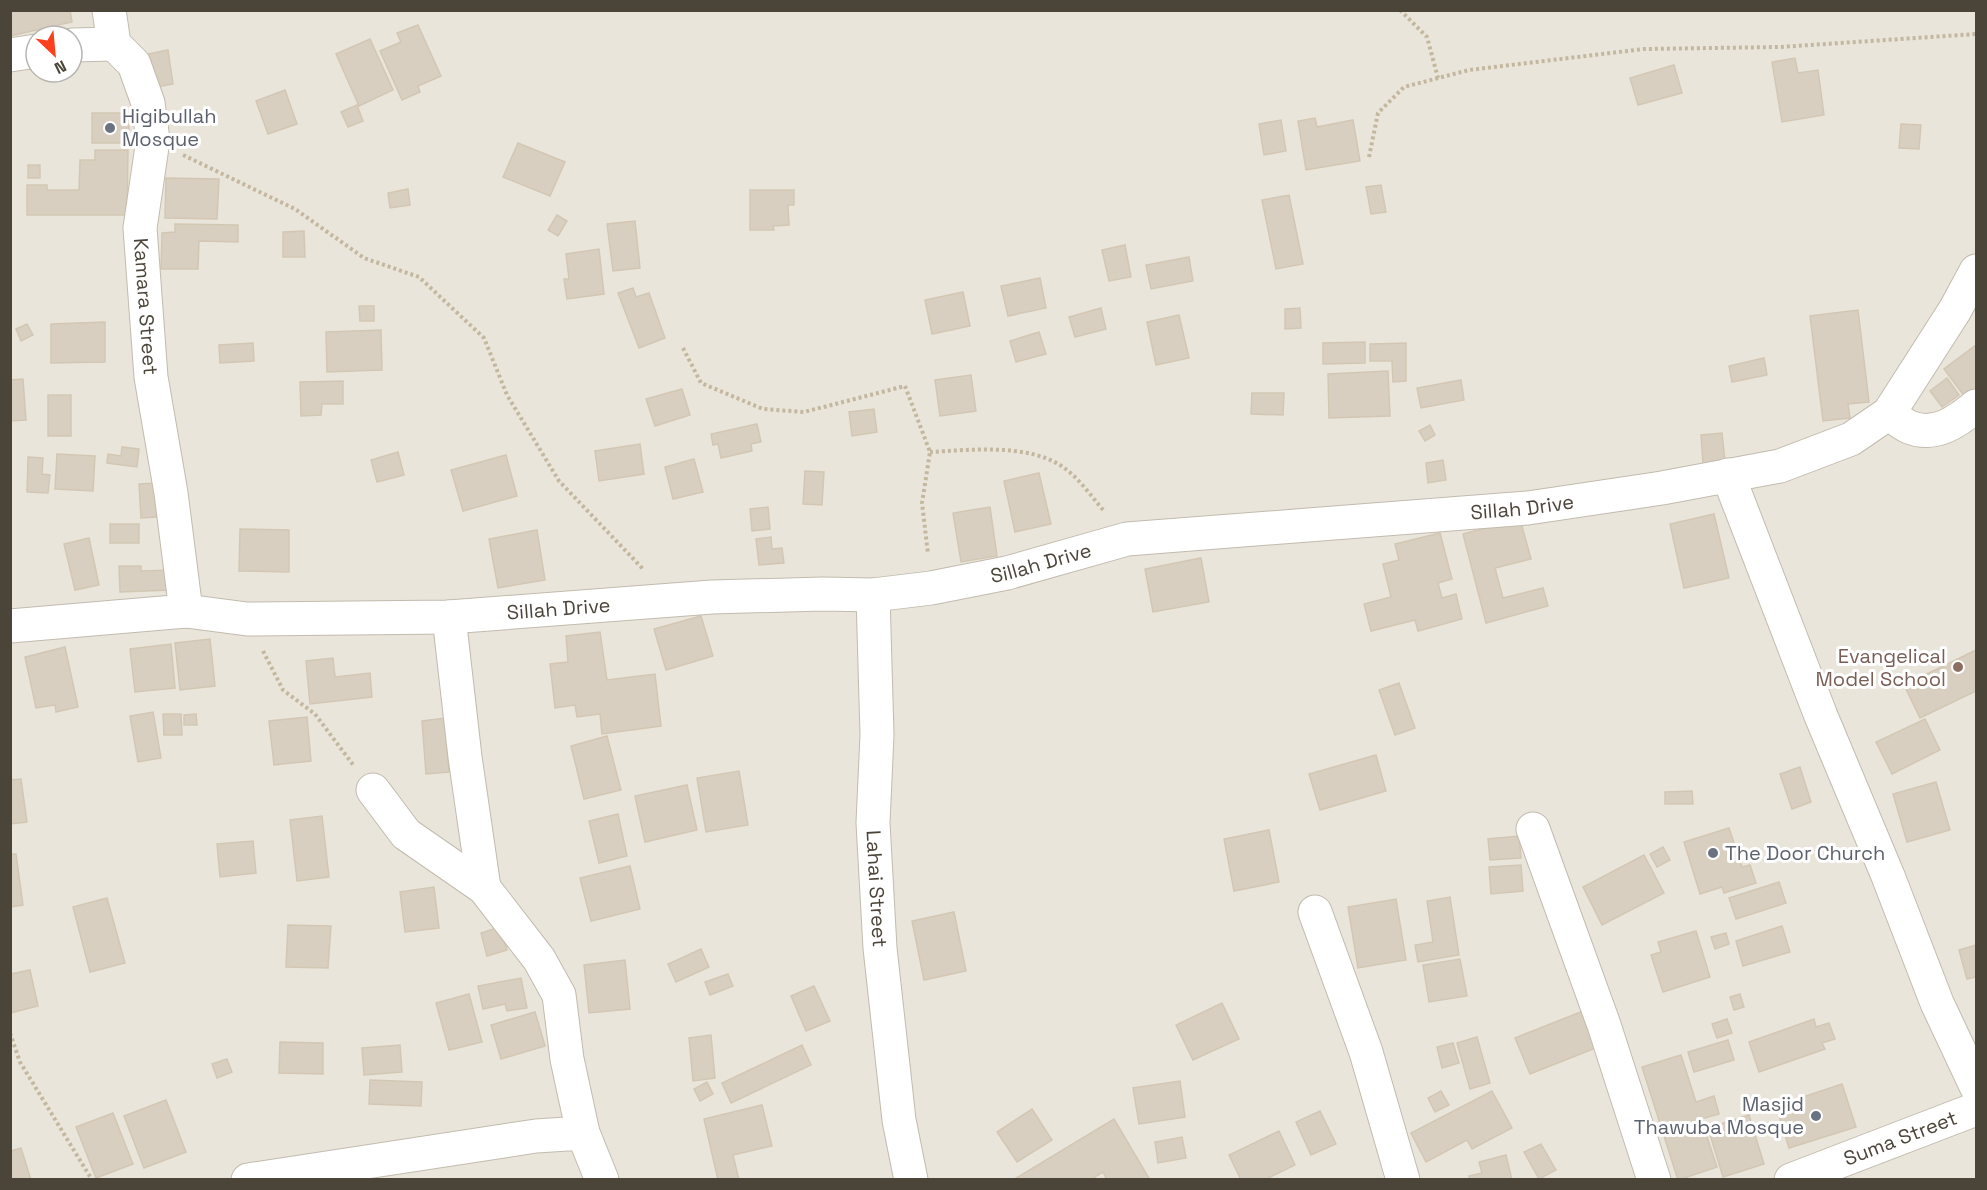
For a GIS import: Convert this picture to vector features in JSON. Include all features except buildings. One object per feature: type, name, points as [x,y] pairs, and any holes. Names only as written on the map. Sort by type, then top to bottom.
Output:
[{"type":"street","points":[[84,45],[114,44],[108,10]]},
{"type":"street","name":"Kamara Street","points":[[114,44],[134,64],[148,103],[153,140],[140,228],[151,377],[171,493],[186,611]]},
{"type":"street","name":"Sillah Drive","points":[[10,626],[186,611],[247,619],[448,617],[673,600],[801,594],[873,595],[932,588],[1007,573],[1127,539],[1528,508],[1662,488],[1780,466],[1851,440],[1889,413],[1955,310],[1977,271]]},
{"type":"street","points":[[1889,413],[1910,428],[1930,430],[1946,427],[1977,406]]},
{"type":"street","points":[[1728,475],[1821,716],[1888,876],[1937,1003],[1977,1086]]},
{"type":"street","name":"Lahai Street","points":[[873,595],[877,735],[873,823],[880,948],[898,1120],[911,1179]]},
{"type":"street","points":[[448,617],[484,888]]},
{"type":"street","points":[[373,790],[406,834],[484,888],[539,960],[559,995],[567,1059],[583,1133],[602,1179]]},
{"type":"street","points":[[1533,829],[1604,1025],[1654,1179]]},
{"type":"street","points":[[1315,912],[1366,1052],[1404,1179]]},
{"type":"street","name":"Suma Street","points":[[1791,1179],[1977,1108]]},
{"type":"street","points":[[248,1179],[536,1136],[583,1133]]},
{"type":"path","points":[[1400,10],[1427,37],[1438,78]]},
{"type":"path","points":[[1369,157],[1378,113],[1404,87],[1469,70],[1644,49],[1780,47],[1977,34]]},
{"type":"path","points":[[153,140],[295,209],[364,258],[419,277],[484,338],[507,395],[559,481],[673,600]]},
{"type":"path","points":[[683,348],[701,383],[763,409],[804,412],[905,386],[930,452],[922,502],[932,588]]},
{"type":"path","points":[[930,452],[1002,449],[1038,457],[1062,466],[1080,483],[1127,539]]},
{"type":"path","points":[[247,619],[283,690],[315,714],[373,790]]},
{"type":"path","points":[[10,1033],[21,1062],[92,1179]]},
{"type":"shaded area","points":[[11,11],[1976,11],[1976,1179],[11,1179]]},
{"type":"place","name":"Higibullah Mosque","points":[[110,128]]},
{"type":"place","name":"Evangelical Model School","points":[[1958,667]]},
{"type":"place","name":"The Door Church","points":[[1713,853]]},
{"type":"place","name":"Masjid Thawuba Mosque","points":[[1816,1116]]}]
